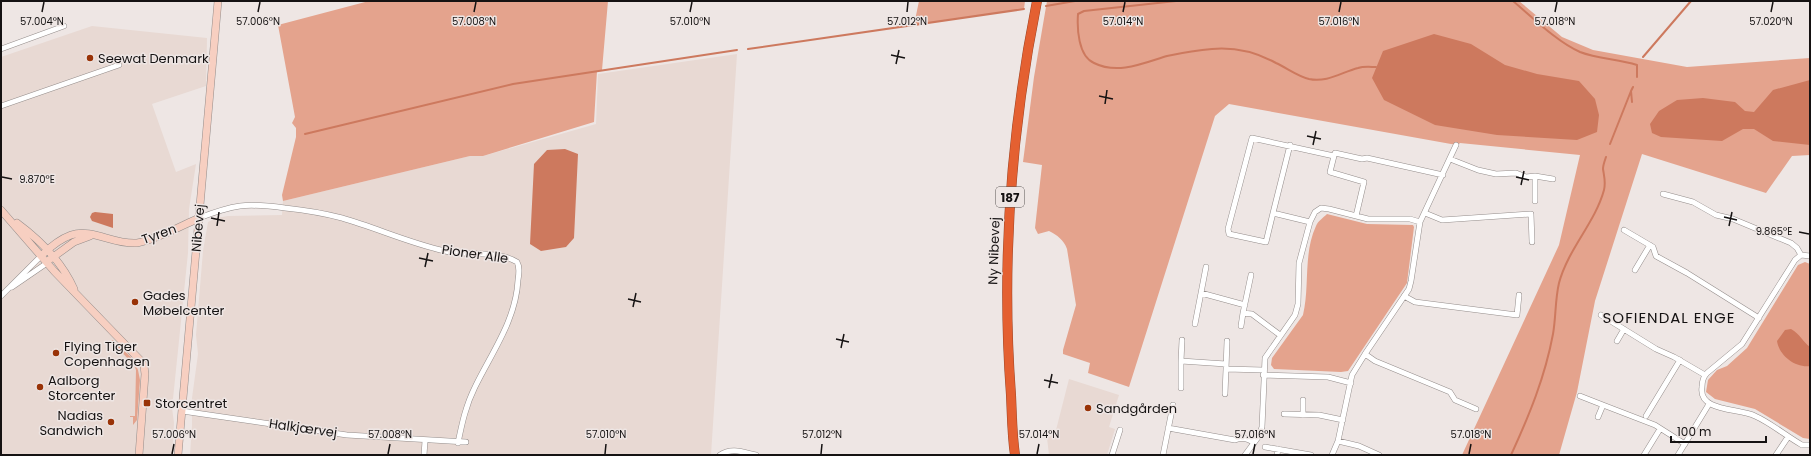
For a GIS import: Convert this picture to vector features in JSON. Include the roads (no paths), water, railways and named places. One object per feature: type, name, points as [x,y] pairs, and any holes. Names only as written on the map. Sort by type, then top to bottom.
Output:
[{"type":"highway","name":"Ny Nibevej","points":[[1016,453],[1008,357],[1006,281],[1008,213],[1015,132],[1036,1]]},
{"type":"street","name":"Nibevej","points":[[178,455],[218,1]]},
{"type":"street","points":[[1,49],[64,26]]},
{"type":"street","points":[[1,106],[119,65]]},
{"type":"street","points":[[1290,145],[1266,242],[1229,234],[1228,229],[1252,138],[1285,146],[1290,145],[1334,156]]},
{"type":"street","points":[[1332,455],[1338,441],[1352,376],[1404,296],[1411,281],[1420,222],[1456,145]]},
{"type":"street","points":[[1356,216],[1364,182],[1330,172],[1335,153],[1442,175]]},
{"type":"street","points":[[1450,159],[1478,170],[1496,174],[1516,173],[1526,177],[1535,176],[1553,179]]},
{"type":"street","points":[[1535,176],[1535,201]]},
{"type":"street","points":[[1663,194],[1693,202],[1716,215],[1733,219],[1791,243],[1797,248],[1801,255]]},
{"type":"street","name":"Pioner Alle","points":[[199,218],[217,211],[240,206],[272,206],[297,209],[343,218],[405,241],[428,247],[452,252],[500,256],[517,262],[519,266],[518,287],[508,323],[502,339],[475,387],[464,414],[458,443]]},
{"type":"street","points":[[1245,455],[1259,436],[1262,427],[1264,358],[1295,315],[1298,304],[1299,263],[1310,222],[1315,212],[1321,208],[1368,219],[1410,219],[1420,222]]},
{"type":"street","points":[[1,210],[47,263],[144,366],[145,374],[139,455]]},
{"type":"street","points":[[1273,213],[1310,222]]},
{"type":"street","points":[[1425,213],[1442,220],[1531,214],[1532,242]]},
{"type":"street","points":[[8,218],[30,233],[47,251],[68,275],[74,291]]},
{"type":"street","name":"Tyren","points":[[41,256],[72,234],[79,233],[94,235],[116,242],[138,242],[199,218]]},
{"type":"street","points":[[1624,230],[1653,247],[1656,256],[1759,318]]},
{"type":"street","points":[[6,291],[33,274],[81,238],[94,235]]},
{"type":"street","points":[[1635,270],[1650,245]]},
{"type":"street","points":[[1801,255],[1810,256]]},
{"type":"street","points":[[1801,255],[1796,260],[1742,344],[1705,375],[1702,394],[1709,404],[1754,415],[1802,445],[1810,446]]},
{"type":"street","points":[[1,296],[41,256]]},
{"type":"street","points":[[1195,324],[1206,267]]},
{"type":"street","points":[[1241,326],[1251,275]]},
{"type":"street","points":[[1201,293],[1245,305]]},
{"type":"street","points":[[1404,296],[1415,302],[1516,315],[1519,295]]},
{"type":"street","points":[[1243,313],[1252,314],[1280,336]]},
{"type":"street","points":[[1601,315],[1656,349],[1680,360],[1705,375]]},
{"type":"street","points":[[1617,342],[1624,329]]},
{"type":"street","points":[[1180,388],[1182,340]]},
{"type":"street","points":[[1225,394],[1227,342]]},
{"type":"street","points":[[1365,354],[1375,361],[1450,392],[1455,400],[1476,409]]},
{"type":"street","points":[[1181,360],[1263,373],[1328,377],[1351,383]]},
{"type":"street","points":[[1646,416],[1680,360]]},
{"type":"street","points":[[1580,396],[1660,428],[1685,444]]},
{"type":"street","points":[[1303,415],[1304,400]]},
{"type":"street","points":[[1678,455],[1709,404]]},
{"type":"street","points":[[1163,455],[1173,405]]},
{"type":"street","points":[[1598,417],[1603,405]]},
{"type":"street","name":"Halkjærvej","points":[[182,411],[347,435],[458,443],[466,442]]},
{"type":"street","points":[[1284,414],[1319,415],[1342,420]]},
{"type":"street","points":[[1168,428],[1235,440],[1240,438],[1250,439],[1254,443]]},
{"type":"street","points":[[1644,455],[1660,428]]},
{"type":"street","points":[[1112,455],[1120,430]]},
{"type":"street","points":[[1776,455],[1788,437]]},
{"type":"street","points":[[424,455],[425,441]]},
{"type":"street","points":[[1338,441],[1359,446],[1379,455]]},
{"type":"street","points":[[1265,447],[1311,455]]},
{"type":"street","points":[[1277,455],[1278,449]]},
{"type":"street","points":[[720,455],[725,451],[730,450],[756,455]]},
{"type":"waterway","points":[[1046,6],[1075,1]]},
{"type":"waterway","points":[[1176,1],[1084,11],[1078,14],[1078,34],[1085,54],[1094,63],[1112,68],[1122,68],[1131,67],[1167,56],[1207,49],[1229,49],[1253,53],[1268,59],[1300,76],[1316,80],[1322,80],[1360,67],[1376,67]]},
{"type":"waterway","points":[[1513,1],[1545,29],[1571,48],[1601,58],[1623,61],[1637,65],[1637,77]]},
{"type":"waterway","points":[[1643,57],[1691,1]]},
{"type":"waterway","points":[[748,49],[1024,9]]},
{"type":"waterway","points":[[305,134],[513,84],[737,50]]},
{"type":"waterway","points":[[1632,102],[1631,91],[1633,87]]},
{"type":"waterway","points":[[1610,144],[1631,91]]},
{"type":"waterway","points":[[1511,455],[1530,411],[1546,366],[1553,334],[1559,283],[1563,271],[1594,214],[1604,190],[1605,182],[1603,167],[1606,157]]},
{"type":"place","name":"Seewat Denmark","points":[[90,58]]},
{"type":"place","name":"Gades Møbelcenter","points":[[135,302]]},
{"type":"place","name":"Flying Tiger Copenhagen","points":[[56,353]]},
{"type":"place","name":"Aalborg Storcenter","points":[[40,387]]},
{"type":"place","name":"Storcentret","points":[[147,403]]},
{"type":"place","name":"Sandgården","points":[[1088,408]]},
{"type":"place","name":"Nadias Sandwich","points":[[111,422]]},
{"type":"district","name":"SOFIENDAL ENGE","points":[[1669,317]]}]
